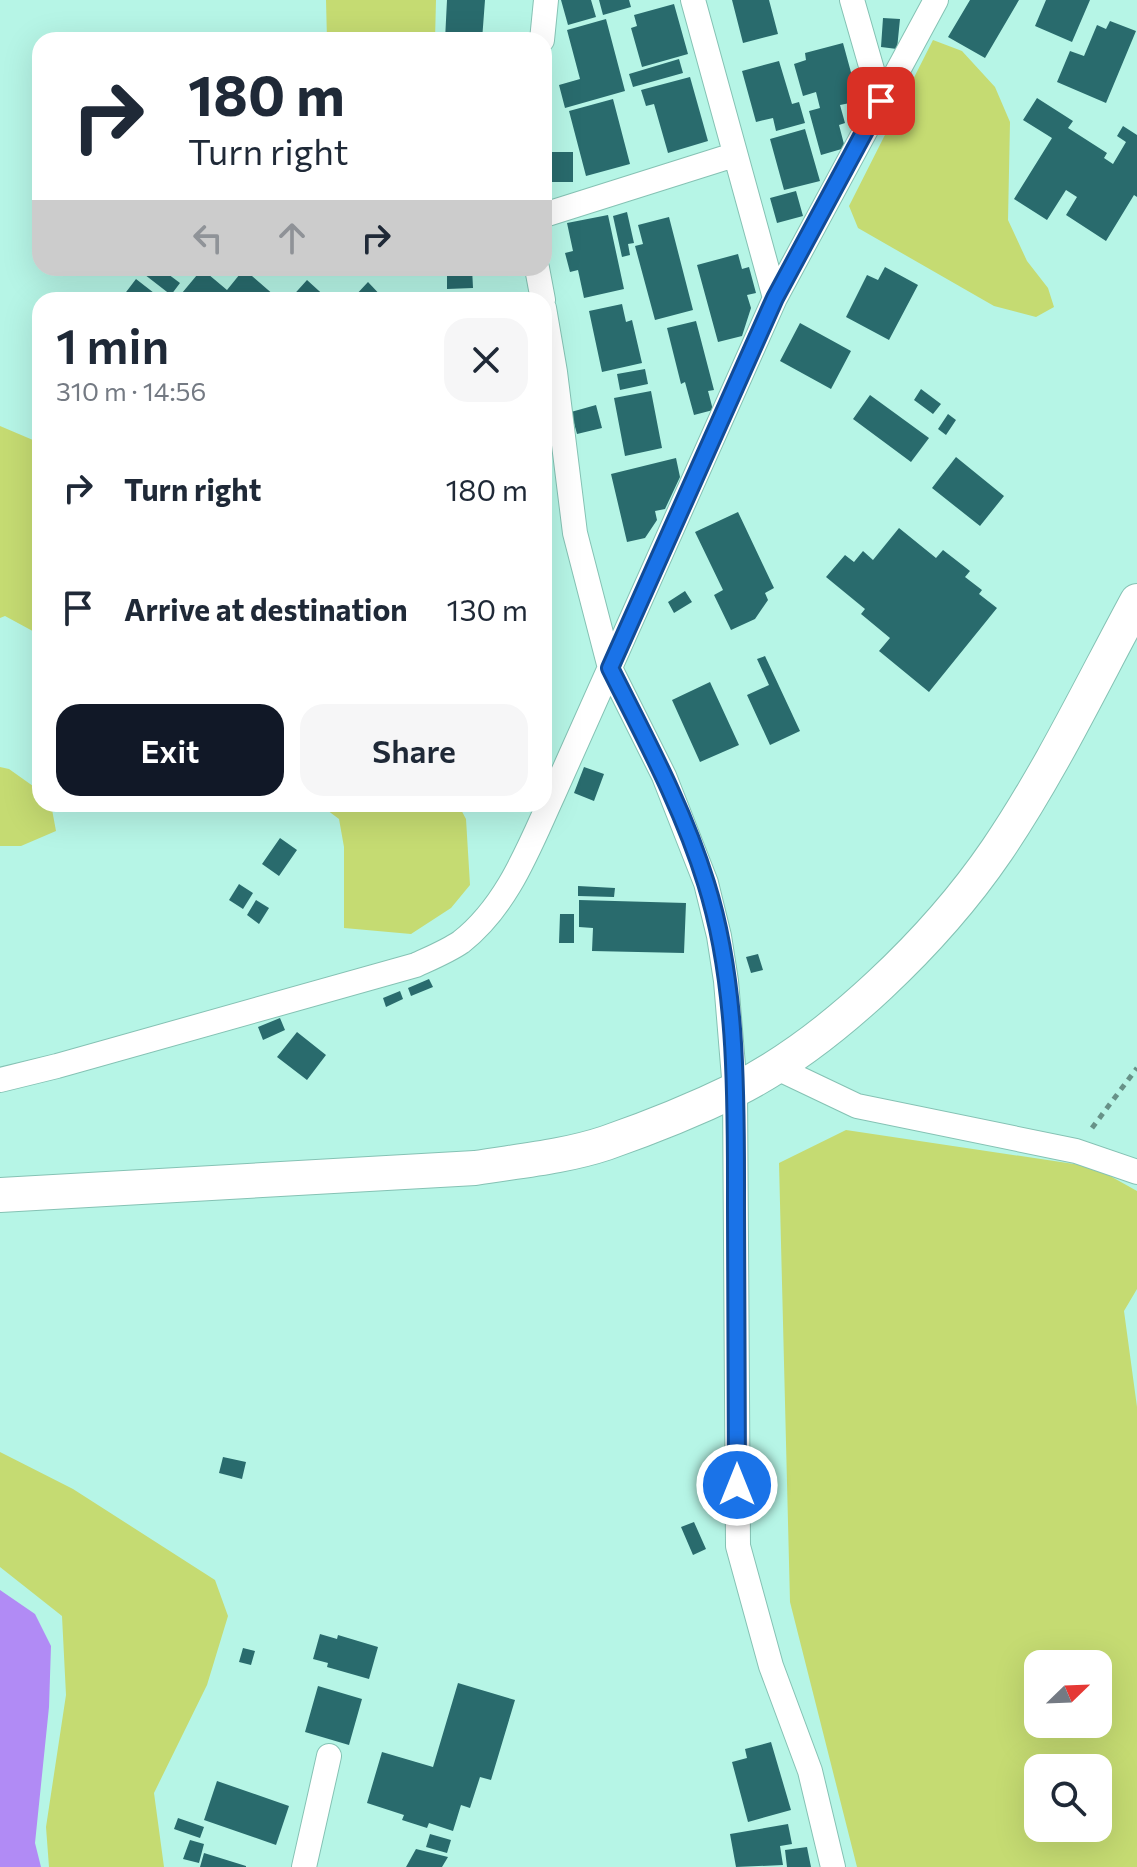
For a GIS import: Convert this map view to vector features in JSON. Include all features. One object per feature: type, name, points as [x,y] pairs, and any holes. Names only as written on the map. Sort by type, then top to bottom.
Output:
[{"type":"street","points":[[543,32],[546,0]]},
{"type":"street","points":[[693,0],[775,298]]},
{"type":"street","points":[[852,0],[881,101]]},
{"type":"street","points":[[552,796],[775,298],[936,0]]},
{"type":"street","points":[[552,212],[734,155]]},
{"type":"street","points":[[552,376],[575,533],[610,668],[664,776],[706,883],[719,936],[735,1090],[738,1546],[771,1666],[810,1771],[833,1867]]},
{"type":"street","points":[[0,1195],[475,1168],[548,1157],[604,1144],[735,1090],[775,1067],[838,1019],[896,970],[946,914],[997,850],[1137,601]]},
{"type":"street","points":[[0,1080],[416,965],[460,943],[496,908],[545,812]]},
{"type":"street","points":[[775,1067],[857,1106],[1076,1151],[1137,1172]]},
{"type":"street","points":[[304,1867],[329,1756]]},
{"type":"path","points":[[1076,1151],[1137,1068]]},
{"type":"green space","points":[[326,0],[436,0],[435,32],[327,32]]},
{"type":"green space","points":[[933,40],[962,51],[995,87],[1010,122],[1008,220],[1027,261],[1048,288],[1054,307],[1036,317],[994,306],[858,228],[849,206]]},
{"type":"green space","points":[[0,426],[32,440],[32,631],[5,616],[0,618]]},
{"type":"green space","points":[[0,767],[9,769],[32,785],[32,812],[52,812],[56,831],[21,846],[0,846]]},
{"type":"green space","points":[[330,812],[462,812],[466,819],[470,885],[451,908],[411,934],[344,928],[344,847],[339,819]]},
{"type":"green space","points":[[846,1130],[1094,1167],[1137,1191],[1137,1289],[1124,1311],[1137,1407],[1137,1867],[857,1867],[790,1602],[779,1163]]},
{"type":"green space","points":[[0,1452],[73,1489],[215,1580],[228,1616],[207,1685],[154,1793],[164,1867],[49,1867],[46,1827],[66,1695],[62,1616],[0,1567]]},
{"type":"shaded area","points":[[0,1590],[35,1614],[51,1646],[49,1707],[35,1843],[41,1867],[0,1867]]},
{"type":"building","points":[[447,0],[485,0],[483,32],[445,32]]},
{"type":"building","points":[[561,0],[591,0],[596,17],[568,25]]},
{"type":"building","points":[[599,0],[629,0],[631,7],[603,15]]},
{"type":"building","points":[[732,0],[769,0],[778,34],[743,43]]},
{"type":"building","points":[[970,0],[1019,0],[985,58],[948,37]]},
{"type":"building","points":[[1046,0],[1090,0],[1072,42],[1035,26]]},
{"type":"building","points":[[674,4],[688,54],[642,67],[631,28],[637,26],[634,15]]},
{"type":"building","points":[[883,18],[900,19],[897,49],[881,47]]},
{"type":"building","points":[[606,19],[625,91],[565,108],[559,85],[580,79],[567,30]]},
{"type":"building","points":[[1110,21],[1136,31],[1106,103],[1057,82],[1070,51],[1084,56],[1097,25],[1106,29]]},
{"type":"building","points":[[843,43],[855,87],[847,89],[850,103],[840,105],[845,123],[839,125],[845,148],[821,155],[809,111],[820,108],[816,92],[803,96],[794,64],[806,60],[805,53]]},
{"type":"building","points":[[679,59],[683,73],[633,87],[629,74]]},
{"type":"building","points":[[779,61],[792,104],[799,102],[805,123],[776,131],[773,118],[756,122],[742,71]]},
{"type":"building","points":[[690,77],[708,141],[668,153],[654,104],[646,106],[641,90]]},
{"type":"building","points":[[1037,98],[1073,121],[1068,128],[1107,153],[1104,158],[1113,164],[1126,142],[1117,136],[1123,126],[1137,135],[1137,197],[1134,195],[1106,241],[1066,215],[1077,197],[1066,190],[1047,220],[1014,199],[1052,138],[1023,120]]},
{"type":"building","points":[[613,99],[630,164],[586,176],[569,111]]},
{"type":"building","points":[[805,129],[820,181],[784,190],[770,139]]},
{"type":"building","points":[[552,152],[573,152],[573,182],[552,182]]},
{"type":"building","points":[[796,191],[803,216],[777,223],[770,198]]},
{"type":"building","points":[[627,212],[634,243],[628,244],[630,255],[622,257],[613,216]]},
{"type":"building","points":[[608,215],[624,289],[584,298],[578,270],[570,272],[565,253],[573,251],[567,223]]},
{"type":"building","points":[[669,217],[693,310],[655,320],[635,246],[643,244],[638,225]]},
{"type":"building","points":[[738,254],[742,269],[749,267],[756,293],[747,295],[751,308],[742,336],[718,342],[697,265]]},
{"type":"building","points":[[885,267],[918,285],[889,340],[846,317],[867,275],[878,280]]},
{"type":"building","points":[[146,276],[171,276],[180,283],[173,292],[167,292]]},
{"type":"building","points":[[196,276],[210,276],[227,290],[238,276],[252,276],[270,292],[183,292]]},
{"type":"building","points":[[447,276],[472,276],[473,288],[447,289]]},
{"type":"building","points":[[136,279],[153,292],[126,292]]},
{"type":"building","points":[[307,280],[320,292],[296,292]]},
{"type":"building","points":[[368,282],[377,292],[359,292]]},
{"type":"building","points":[[622,304],[626,322],[632,320],[642,363],[602,372],[589,311]]},
{"type":"building","points":[[696,321],[714,390],[708,391],[713,410],[694,415],[685,382],[681,384],[667,328]]},
{"type":"building","points":[[800,323],[851,351],[831,389],[780,361]]},
{"type":"building","points":[[645,369],[648,384],[620,390],[617,374]]},
{"type":"building","points":[[921,389],[941,404],[933,414],[914,400]]},
{"type":"building","points":[[651,391],[662,448],[625,456],[614,398]]},
{"type":"building","points":[[870,395],[929,438],[911,462],[853,419]]},
{"type":"building","points":[[596,405],[602,428],[577,434],[571,412]]},
{"type":"building","points":[[948,414],[956,420],[946,435],[938,429]]},
{"type":"building","points":[[956,457],[1004,496],[980,526],[932,488]]},
{"type":"building","points":[[676,458],[680,477],[665,509],[655,511],[657,520],[645,538],[627,542],[611,474]]},
{"type":"building","points":[[738,512],[774,588],[765,593],[768,600],[755,619],[731,630],[714,595],[723,590],[695,532]]},
{"type":"building","points":[[899,528],[936,558],[943,550],[970,571],[965,577],[982,590],[979,594],[997,608],[929,692],[879,651],[890,638],[861,614],[865,609],[826,577],[845,555],[854,562],[863,551],[873,560]]},
{"type":"building","points":[[685,591],[692,602],[674,613],[668,602]]},
{"type":"building","points":[[765,656],[800,731],[770,745],[747,695],[769,685],[757,659]]},
{"type":"building","points":[[710,682],[739,745],[700,762],[672,700]]},
{"type":"building","points":[[584,767],[604,774],[594,801],[574,793]]},
{"type":"building","points":[[280,838],[297,850],[279,876],[262,864]]},
{"type":"building","points":[[239,884],[253,893],[243,909],[229,900]]},
{"type":"building","points":[[578,886],[615,888],[614,897],[578,896]]},
{"type":"building","points":[[256,900],[269,908],[259,924],[247,915]]},
{"type":"building","points":[[579,900],[686,903],[684,953],[592,951],[593,928],[579,927]]},
{"type":"building","points":[[560,914],[574,914],[574,943],[559,943]]},
{"type":"building","points":[[758,954],[763,970],[751,973],[746,957]]},
{"type":"building","points":[[429,979],[433,987],[411,996],[408,988]]},
{"type":"building","points":[[400,991],[403,999],[386,1007],[383,998]]},
{"type":"building","points":[[280,1018],[285,1030],[263,1040],[258,1027]]},
{"type":"building","points":[[297,1032],[326,1055],[307,1080],[277,1057]]},
{"type":"building","points":[[223,1457],[246,1462],[242,1479],[219,1473]]},
{"type":"building","points":[[694,1522],[706,1549],[693,1555],[681,1527]]},
{"type":"building","points":[[320,1634],[337,1639],[338,1635],[378,1647],[369,1679],[327,1667],[328,1663],[313,1659]]},
{"type":"building","points":[[243,1648],[255,1651],[251,1665],[239,1662]]},
{"type":"building","points":[[458,1683],[515,1700],[491,1780],[480,1777],[470,1808],[461,1805],[453,1831],[429,1823],[427,1828],[402,1820],[404,1815],[367,1803],[382,1752],[433,1767]]},
{"type":"building","points":[[318,1686],[362,1699],[349,1745],[305,1732]]},
{"type":"building","points":[[771,1742],[791,1810],[748,1822],[732,1762],[747,1758],[745,1749]]},
{"type":"building","points":[[217,1781],[289,1806],[276,1845],[204,1820]]},
{"type":"building","points":[[178,1818],[204,1827],[200,1838],[174,1829]]},
{"type":"building","points":[[788,1824],[792,1844],[780,1846],[783,1865],[736,1867],[730,1834]]},
{"type":"building","points":[[430,1834],[451,1840],[447,1853],[426,1847]]},
{"type":"building","points":[[190,1840],[204,1844],[199,1863],[183,1859]]},
{"type":"building","points":[[807,1847],[811,1867],[787,1867],[785,1850]]},
{"type":"building","points":[[416,1849],[448,1857],[442,1867],[406,1867]]},
{"type":"building","points":[[204,1853],[246,1866],[246,1867],[200,1867]]},
{"type":"route","points":[[737,1485],[735,1090],[726,981],[706,883],[664,776],[610,668],[775,298],[881,101]]}]
